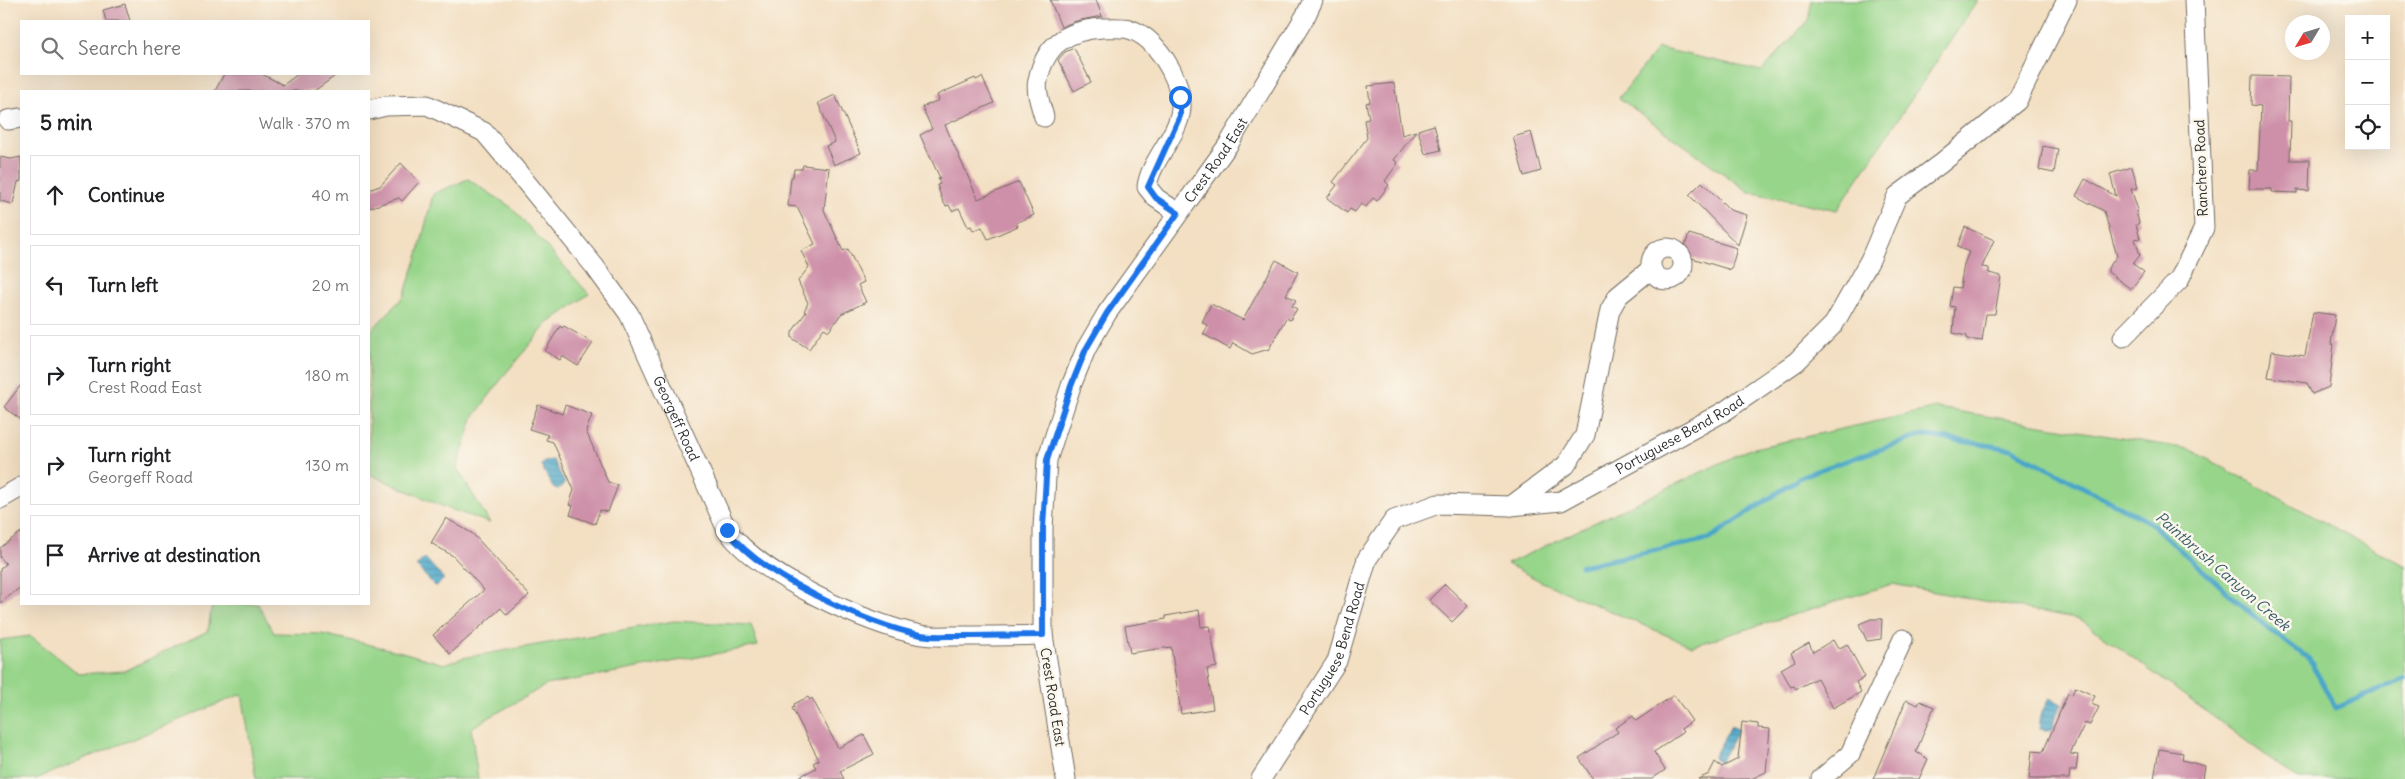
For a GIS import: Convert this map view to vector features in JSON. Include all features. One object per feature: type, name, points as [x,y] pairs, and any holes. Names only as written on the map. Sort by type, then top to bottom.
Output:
[{"type":"street","name":"Crest Road East","points":[[1066,779],[1043,635],[1043,528],[1047,460],[1071,386],[1086,349],[1107,313],[1228,145],[1306,15],[1313,0]]},
{"type":"street","name":"Portuguese Bend Road","points":[[1261,779],[1337,661],[1367,559],[1394,520],[1438,504],[1510,506],[1562,501],[1725,411],[1796,362],[1834,324],[1870,260],[1897,196],[1940,164],[2017,101],[2067,0]]},
{"type":"street","name":"Ranchero Road","points":[[2122,337],[2179,280],[2204,228],[2194,0]]},
{"type":"street","points":[[1044,117],[1038,80],[1051,49],[1058,42],[1066,36],[1085,29],[1129,29],[1140,34],[1157,50],[1166,63],[1173,75],[1180,97],[1180,116],[1148,187],[1156,198],[1178,213]]},
{"type":"street","name":"Georgeff Road","points":[[370,110],[386,106],[427,105],[484,132],[595,267],[628,314],[727,530],[736,543],[772,570],[831,602],[871,620],[922,635],[1043,635]]},
{"type":"street","points":[[1510,506],[1566,465],[1577,449],[1585,435],[1610,310],[1618,296],[1651,269]]},
{"type":"street","points":[[0,499],[20,488]]},
{"type":"street","points":[[1821,779],[1850,754],[1903,638]]},
{"type":"green space","points":[[1812,0],[1978,0],[1837,210],[1749,192],[1619,98],[1658,48],[1762,71],[1808,20]]},
{"type":"green space","points":[[468,179],[511,207],[589,294],[547,324],[506,373],[473,418],[457,468],[490,523],[444,507],[370,474],[370,332],[404,296],[419,251],[433,194]]},
{"type":"green space","points":[[1937,408],[2189,449],[2405,566],[2405,779],[2298,779],[2080,619],[1892,584],[1692,646],[1544,583],[1507,564],[1750,449]]},
{"type":"green space","points":[[212,605],[259,605],[274,633],[322,634],[402,652],[444,664],[462,658],[674,621],[751,625],[758,646],[546,685],[471,728],[478,779],[256,779],[242,694],[36,779],[0,779],[0,640],[31,636],[79,674],[124,671],[208,631]]},
{"type":"water","points":[[553,460],[565,484],[558,489],[553,488],[541,465],[545,461]]},
{"type":"water","points":[[425,558],[444,579],[436,587],[416,566]]},
{"type":"water","points":[[2049,698],[2062,704],[2054,719],[2053,731],[2039,729],[2041,715]]},
{"type":"water","points":[[1731,726],[1738,730],[1720,762],[1713,758]]},
{"type":"building","points":[[1050,0],[1096,0],[1102,16],[1076,21],[1061,27]]},
{"type":"building","points":[[125,4],[130,20],[106,20],[103,10]]},
{"type":"building","points":[[1074,48],[1091,82],[1074,91],[1058,60],[1065,52]]},
{"type":"building","points":[[223,75],[264,75],[283,85],[297,75],[337,75],[315,90],[216,90]]},
{"type":"building","points":[[2252,76],[2289,77],[2288,121],[2291,121],[2290,160],[2310,160],[2309,191],[2297,190],[2297,193],[2272,192],[2272,189],[2249,189],[2250,170],[2258,170],[2261,106],[2251,105]]},
{"type":"building","points":[[982,77],[994,103],[945,125],[978,199],[1019,182],[1034,215],[1016,223],[1018,226],[988,239],[982,227],[973,231],[971,226],[968,227],[959,208],[952,211],[949,205],[946,206],[943,202],[937,185],[940,184],[938,178],[940,178],[920,135],[932,129],[922,107],[939,100],[937,95],[975,78],[976,80]]},
{"type":"building","points":[[1394,83],[1402,135],[1416,131],[1394,160],[1398,163],[1385,181],[1389,185],[1377,201],[1373,198],[1366,207],[1361,204],[1355,212],[1350,209],[1347,213],[1327,198],[1337,185],[1333,182],[1367,138],[1364,120],[1369,119],[1366,103],[1370,102],[1368,86]]},
{"type":"building","points":[[835,95],[861,153],[834,165],[826,146],[835,142],[818,103]]},
{"type":"building","points":[[1434,125],[1441,150],[1425,154],[1418,130]]},
{"type":"building","points":[[1531,132],[1541,171],[1524,176],[1513,137]]},
{"type":"building","points":[[2043,146],[2058,149],[2054,173],[2039,170]]},
{"type":"building","points":[[0,157],[11,159],[20,157],[20,181],[18,182],[13,204],[0,201]]},
{"type":"building","points":[[401,163],[419,182],[402,201],[399,198],[370,208],[370,190],[380,186]]},
{"type":"building","points":[[803,165],[829,168],[824,210],[843,251],[848,249],[864,282],[858,285],[866,302],[841,314],[829,331],[824,328],[809,349],[792,338],[792,332],[806,312],[804,311],[808,303],[798,281],[809,267],[801,251],[815,244],[797,207],[788,206],[791,177],[793,177],[794,169],[802,169]]},
{"type":"building","points":[[2132,167],[2138,188],[2131,189],[2138,210],[2136,211],[2139,223],[2136,225],[2140,238],[2135,239],[2140,255],[2133,264],[2144,272],[2131,289],[2108,272],[2108,268],[2117,256],[2104,211],[2076,196],[2085,179],[2116,196],[2110,174]]},
{"type":"building","points":[[1702,182],[1730,210],[1747,215],[1738,245],[1689,195]]},
{"type":"building","points":[[1965,227],[1994,240],[1982,267],[1989,268],[1989,273],[2001,276],[1995,314],[1986,314],[1982,341],[1967,339],[1967,336],[1953,333],[1955,307],[1950,306],[1953,287],[1960,288],[1964,264],[1969,252],[1957,247]]},
{"type":"building","points":[[1689,234],[1737,248],[1731,270],[1682,255]]},
{"type":"building","points":[[1276,260],[1298,272],[1286,295],[1296,300],[1292,306],[1297,309],[1290,320],[1286,318],[1269,349],[1252,354],[1233,343],[1230,349],[1203,334],[1208,326],[1202,322],[1211,304],[1243,320]]},
{"type":"building","points":[[2313,312],[2335,315],[2331,344],[2334,344],[2329,387],[2312,394],[2307,383],[2268,377],[2272,351],[2305,356]]},
{"type":"building","points":[[560,326],[562,328],[564,326],[593,343],[578,366],[562,356],[560,360],[545,351]]},
{"type":"building","points":[[20,386],[20,419],[4,407]]},
{"type":"building","points":[[538,405],[562,414],[565,405],[592,415],[586,431],[608,482],[618,485],[608,512],[600,510],[595,524],[570,515],[573,506],[569,505],[574,490],[553,442],[546,440],[548,435],[529,429]]},
{"type":"building","points":[[446,518],[473,534],[529,595],[507,615],[501,608],[450,654],[433,635],[484,590],[453,556],[431,543]]},
{"type":"building","points":[[20,533],[20,588],[0,603],[0,569],[6,564],[0,557],[0,548]]},
{"type":"building","points":[[1445,584],[1468,606],[1452,622],[1429,600]]},
{"type":"building","points":[[1199,610],[1201,627],[1210,626],[1217,667],[1207,669],[1213,709],[1181,714],[1171,647],[1130,653],[1125,626],[1166,619],[1166,616]]},
{"type":"building","points":[[1871,619],[1882,619],[1881,639],[1867,641],[1859,624]]},
{"type":"building","points":[[1833,640],[1838,649],[1847,644],[1865,677],[1856,682],[1861,692],[1833,708],[1817,678],[1796,689],[1794,686],[1791,687],[1781,669],[1795,661],[1791,653],[1809,643],[1813,652]]},
{"type":"building","points":[[2075,687],[2095,696],[2091,704],[2099,707],[2090,725],[2085,723],[2070,754],[2078,755],[2076,770],[2070,770],[2069,779],[2029,779],[2032,751],[2043,752],[2068,693],[2072,695]]},
{"type":"building","points":[[1674,695],[1692,721],[1681,729],[1683,732],[1654,752],[1665,770],[1652,779],[1593,779],[1579,758],[1618,732],[1615,728],[1633,716],[1636,721]]},
{"type":"building","points":[[808,697],[810,700],[812,698],[838,748],[864,735],[874,754],[840,771],[844,779],[795,779],[816,768],[813,763],[819,760],[792,708],[795,707],[794,704]]},
{"type":"building","points":[[1906,700],[1918,705],[1920,701],[1934,707],[1916,752],[1928,759],[1919,779],[1873,779]]},
{"type":"building","points":[[1742,722],[1758,724],[1758,728],[1770,729],[1766,772],[1751,779],[1698,779],[1709,774],[1715,762],[1722,767],[1738,759]]},
{"type":"building","points":[[2159,749],[2183,753],[2182,760],[2205,766],[2203,779],[2154,779]]},
{"type":"waterway","name":"Paintbrush Canyon Creek","points":[[1581,566],[1709,539],[1804,475],[1923,435],[2011,449],[2149,522],[2264,625],[2309,659],[2336,708],[2405,679]]},
{"type":"route","points":[[727,530],[736,543],[772,570],[823,598],[871,620],[922,635],[1043,635],[1043,528],[1047,460],[1071,386],[1086,349],[1107,313],[1178,213],[1156,198],[1148,187],[1148,182],[1180,116],[1180,97]]}]
